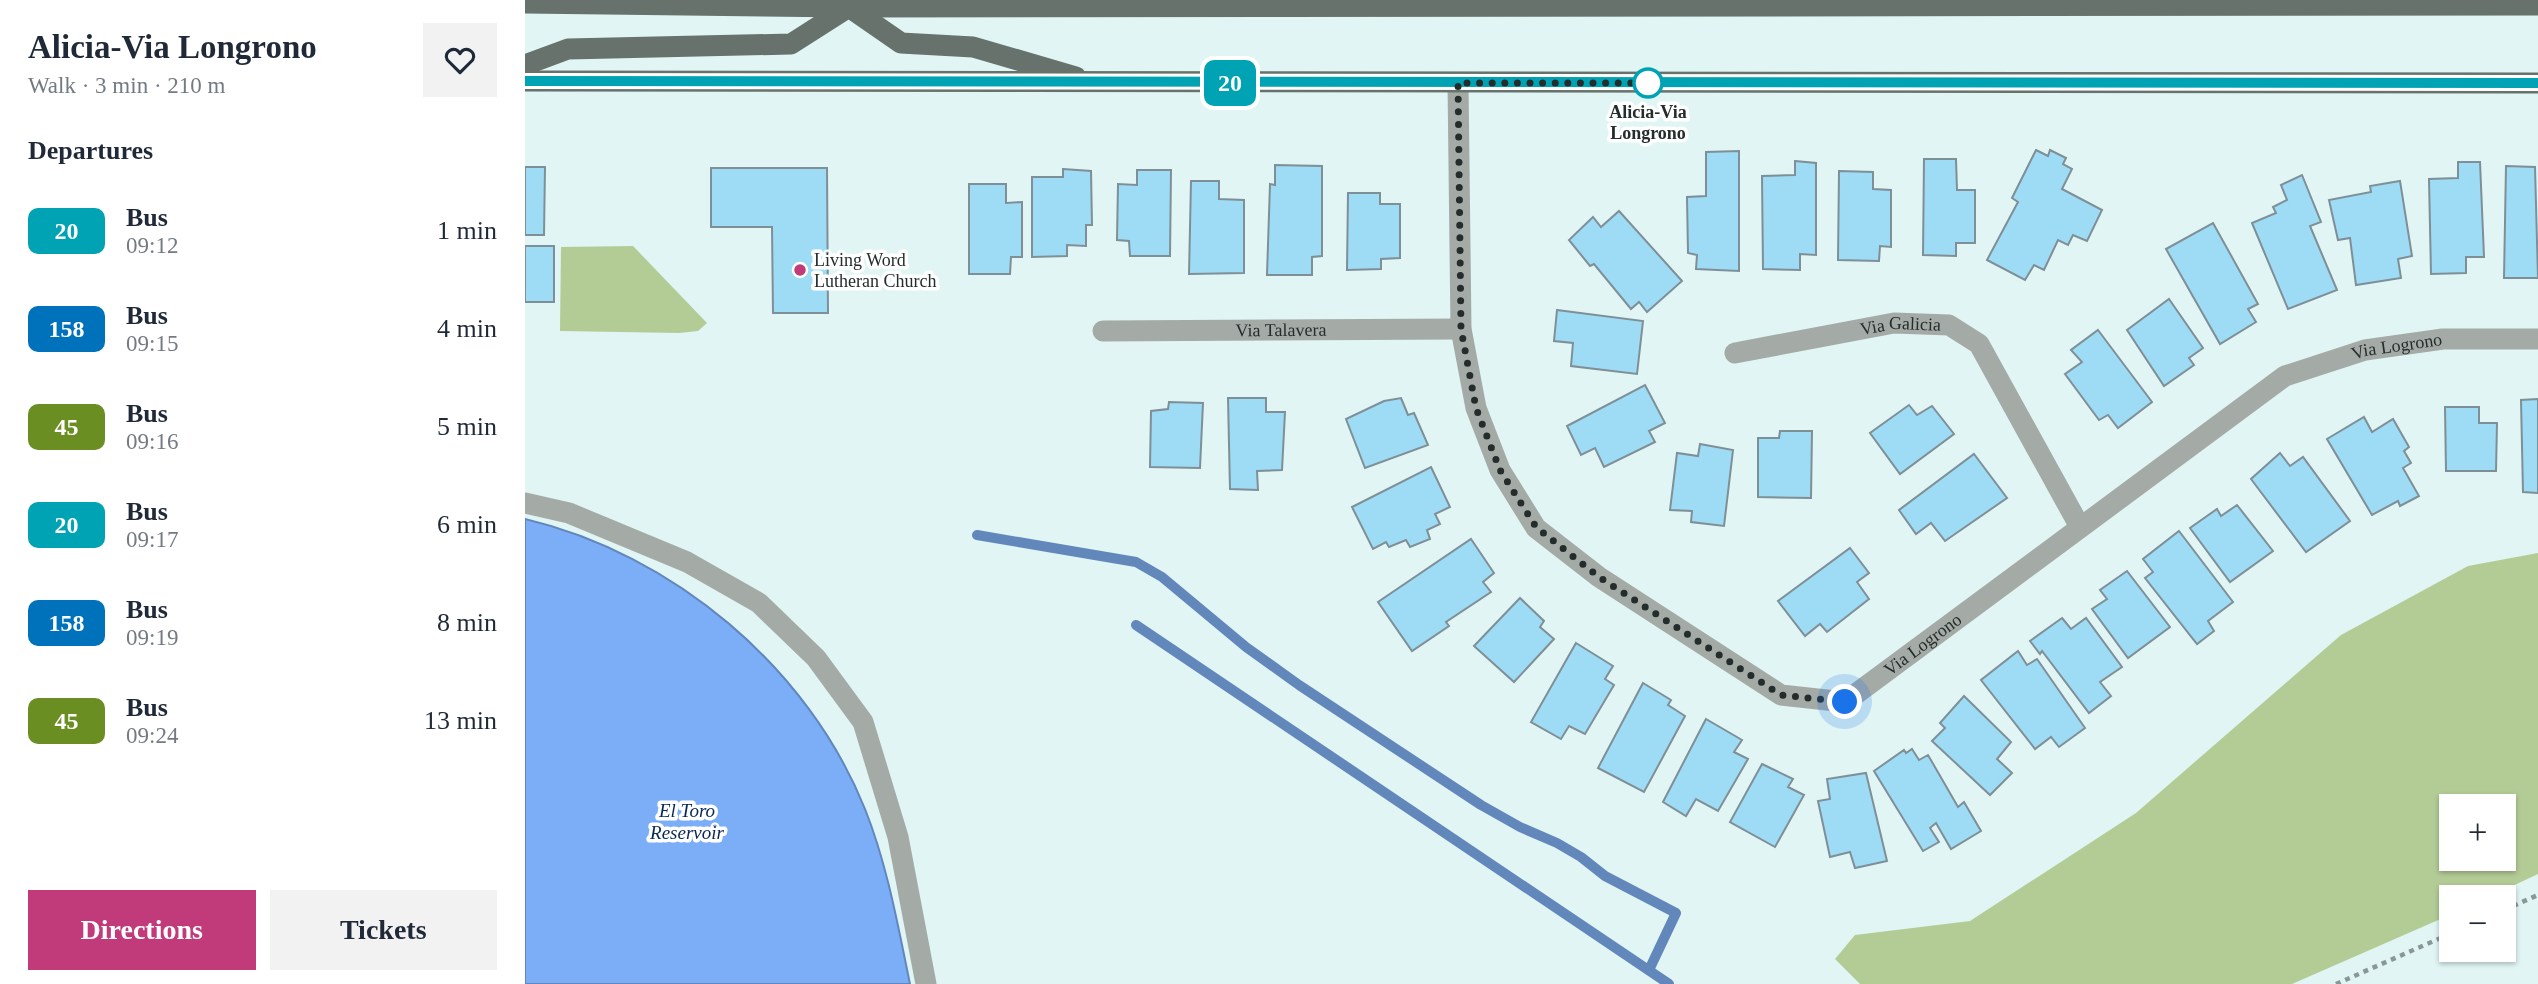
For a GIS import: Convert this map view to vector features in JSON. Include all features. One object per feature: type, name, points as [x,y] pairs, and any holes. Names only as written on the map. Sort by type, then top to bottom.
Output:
[{"type":"main road","points":[[525,3],[2538,5]]},
{"type":"main road","points":[[525,65],[568,49],[791,44],[849,4]]},
{"type":"main road","points":[[849,4],[901,43],[973,47],[1094,83]]},
{"type":"main road","points":[[525,81],[2538,83]]},
{"type":"street","name":"Via Logrono","points":[[1458,83],[1461,329],[1476,408],[1500,470],[1536,527],[1599,577],[1781,695],[1845,702],[2285,376],[2378,348],[2443,339],[2538,340]]},
{"type":"street","name":"Via Galicia","points":[[1735,353],[1894,323],[1949,325],[1979,344],[2080,527]]},
{"type":"street","name":"Via Talavera","points":[[1103,331],[1461,329]]},
{"type":"street","points":[[525,503],[569,513],[687,562],[759,603],[816,658],[863,722],[898,837],[926,984]]},
{"type":"path","points":[[2516,905],[2538,895]]},
{"type":"path","points":[[2336,984],[2439,939]]},
{"type":"green space","points":[[633,246],[707,323],[698,331],[679,333],[560,331],[561,247]]},
{"type":"green space","points":[[2538,553],[2538,874],[2515,885],[2439,885],[2439,920],[2292,984],[1860,984],[1835,959],[1855,935],[1970,921],[2136,813],[2341,635],[2468,566]]},
{"type":"water","name":"El Toro Reservoir","points":[[525,519],[580,536],[633,559],[683,589],[729,624],[771,664],[809,709],[840,757],[873,830],[891,895],[910,984],[525,984]]},
{"type":"building","points":[[2036,150],[2048,156],[2050,150],[2066,158],[2063,164],[2072,169],[2062,189],[2102,210],[2087,241],[2073,235],[2068,245],[2058,240],[2044,270],[2034,265],[2025,280],[1987,260],[2018,202],[2012,198]]},
{"type":"building","points":[[1739,151],[1739,271],[1696,269],[1697,255],[1688,253],[1687,197],[1706,196],[1706,152]]},
{"type":"building","points":[[1924,159],[1956,159],[1957,190],[1975,190],[1975,243],[1956,243],[1956,256],[1923,255]]},
{"type":"building","points":[[1795,161],[1816,163],[1816,255],[1800,254],[1800,270],[1763,269],[1762,176],[1795,175]]},
{"type":"building","points":[[2458,162],[2480,162],[2484,257],[2466,257],[2466,273],[2431,274],[2429,179],[2458,178]]},
{"type":"building","points":[[1275,165],[1322,166],[1322,256],[1312,257],[1312,275],[1267,275],[1270,184],[1275,185]]},
{"type":"building","points":[[2506,166],[2535,167],[2538,278],[2504,278]]},
{"type":"building","points":[[525,167],[545,167],[544,235],[525,235]]},
{"type":"building","name":"Living Word Lutheran Church","points":[[711,168],[827,168],[828,313],[773,313],[772,227],[711,227]]},
{"type":"building","points":[[1063,169],[1091,171],[1092,225],[1086,225],[1086,246],[1067,245],[1067,256],[1032,257],[1032,177],[1063,177]]},
{"type":"building","points":[[1137,170],[1171,170],[1170,256],[1130,256],[1129,241],[1117,240],[1118,184],[1137,185]]},
{"type":"building","points":[[1839,171],[1873,172],[1873,189],[1891,190],[1891,247],[1880,246],[1879,261],[1838,260]]},
{"type":"building","points":[[2302,175],[2321,222],[2310,226],[2337,290],[2288,309],[2252,223],[2276,213],[2273,207],[2287,200],[2281,185]]},
{"type":"building","points":[[1191,181],[1219,181],[1219,199],[1244,200],[1244,273],[1189,274]]},
{"type":"building","points":[[2400,181],[2412,256],[2398,259],[2401,278],[2356,285],[2350,238],[2338,240],[2329,200],[2371,192],[2370,186]]},
{"type":"building","points":[[969,184],[1006,184],[1006,203],[1022,202],[1022,257],[1011,257],[1010,274],[969,274]]},
{"type":"building","points":[[1348,193],[1380,193],[1380,204],[1400,204],[1400,258],[1381,259],[1381,269],[1347,270]]},
{"type":"building","points":[[1619,211],[1682,281],[1647,312],[1639,302],[1631,309],[1594,264],[1590,266],[1569,240],[1593,217],[1601,227]]},
{"type":"building","points":[[2213,223],[2258,304],[2248,309],[2256,322],[2220,344],[2166,249]]},
{"type":"building","points":[[525,246],[554,246],[554,302],[525,302]]},
{"type":"building","points":[[2169,299],[2203,348],[2189,358],[2194,365],[2164,386],[2127,330]]},
{"type":"building","points":[[1557,310],[1643,321],[1637,374],[1571,366],[1573,343],[1554,341]]},
{"type":"building","points":[[2098,330],[2152,402],[2118,428],[2108,415],[2099,420],[2065,374],[2082,362],[2071,350]]},
{"type":"building","points":[[1645,385],[1665,423],[1649,431],[1655,442],[1604,467],[1595,448],[1581,455],[1567,426]]},
{"type":"building","points":[[1228,398],[1266,398],[1266,412],[1285,412],[1282,470],[1257,471],[1258,490],[1230,489]]},
{"type":"building","points":[[1401,398],[1408,415],[1414,413],[1428,445],[1365,468],[1346,419],[1384,401]]},
{"type":"building","points":[[2538,399],[2538,493],[2523,492],[2521,400]]},
{"type":"building","points":[[1169,402],[1203,403],[1200,468],[1150,467],[1151,411],[1168,409]]},
{"type":"building","points":[[1909,405],[1917,415],[1932,406],[1954,434],[1900,474],[1870,433]]},
{"type":"building","points":[[2445,407],[2479,407],[2479,423],[2497,423],[2496,471],[2446,471]]},
{"type":"building","points":[[2364,417],[2372,432],[2393,419],[2409,447],[2404,451],[2411,463],[2403,468],[2419,496],[2400,506],[2398,501],[2372,515],[2327,439]]},
{"type":"building","points":[[1780,431],[1812,431],[1811,498],[1758,497],[1758,438],[1779,438]]},
{"type":"building","points":[[1700,444],[1733,450],[1724,526],[1691,522],[1692,511],[1670,510],[1677,453],[1698,456]]},
{"type":"building","points":[[2280,453],[2290,466],[2303,457],[2350,521],[2306,552],[2251,479]]},
{"type":"building","points":[[1974,454],[2007,498],[1945,541],[1931,523],[1916,534],[1899,510]]},
{"type":"building","points":[[1431,467],[1450,507],[1435,514],[1440,524],[1427,530],[1430,539],[1410,547],[1406,540],[1389,547],[1386,542],[1373,549],[1352,507]]},
{"type":"building","points":[[2237,505],[2273,551],[2230,582],[2190,528],[2217,509],[2221,516]]},
{"type":"building","points":[[2179,531],[2233,602],[2208,621],[2214,631],[2197,644],[2145,578],[2153,572],[2143,559]]},
{"type":"building","points":[[1471,539],[1494,573],[1483,582],[1491,592],[1446,622],[1449,626],[1412,651],[1378,602]]},
{"type":"building","points":[[1850,548],[1869,573],[1857,582],[1869,599],[1827,632],[1820,624],[1805,636],[1778,601]]},
{"type":"building","points":[[2127,571],[2170,627],[2128,658],[2092,609],[2107,599],[2100,590]]},
{"type":"building","points":[[1520,598],[1544,621],[1540,627],[1554,639],[1514,682],[1474,646]]},
{"type":"building","points":[[2062,618],[2071,629],[2086,618],[2122,667],[2100,682],[2111,696],[2089,713],[2042,651],[2040,654],[2030,641]]},
{"type":"building","points":[[1576,643],[1613,666],[1605,679],[1614,685],[1585,734],[1569,726],[1561,739],[1531,722]]},
{"type":"building","points":[[2018,651],[2027,665],[2037,659],[2085,728],[2059,747],[2051,737],[2035,749],[1981,680]]},
{"type":"building","points":[[1643,683],[1671,700],[1668,705],[1685,716],[1644,792],[1598,768]]},
{"type":"building","points":[[1964,696],[2011,742],[1997,759],[2012,773],[1990,795],[1932,741],[1945,728],[1940,723]]},
{"type":"building","points":[[1706,719],[1742,740],[1734,752],[1748,759],[1718,811],[1696,799],[1686,816],[1663,802]]},
{"type":"building","points":[[1912,749],[1919,760],[1928,755],[1958,807],[1964,802],[1981,831],[1951,849],[1936,823],[1930,828],[1939,842],[1923,851],[1874,771],[1904,750],[1906,753]]},
{"type":"building","points":[[1762,764],[1793,779],[1788,787],[1804,795],[1775,847],[1730,822]]},
{"type":"building","points":[[1866,773],[1887,861],[1855,868],[1850,852],[1830,857],[1818,801],[1830,799],[1827,779]]},
{"type":"waterway","points":[[977,535],[1136,562],[1162,577],[1246,647],[1299,685],[1481,805],[1520,827],[1557,843],[1605,876],[1676,913],[1649,970]]},
{"type":"waterway","points":[[1136,625],[1669,984]]},
{"type":"bus line","name":"20","points":[[525,81],[2538,83]]},
{"type":"place","name":"Alicia-Via Longrono","points":[[1648,83]]},
{"type":"place","name":"Living Word Lutheran Church","points":[[800,270]]},
{"type":"route","points":[[1648,83],[1652,83],[1458,83],[1461,329],[1476,408],[1500,470],[1536,527],[1557,544],[1599,577],[1781,695],[1845,702]]}]
